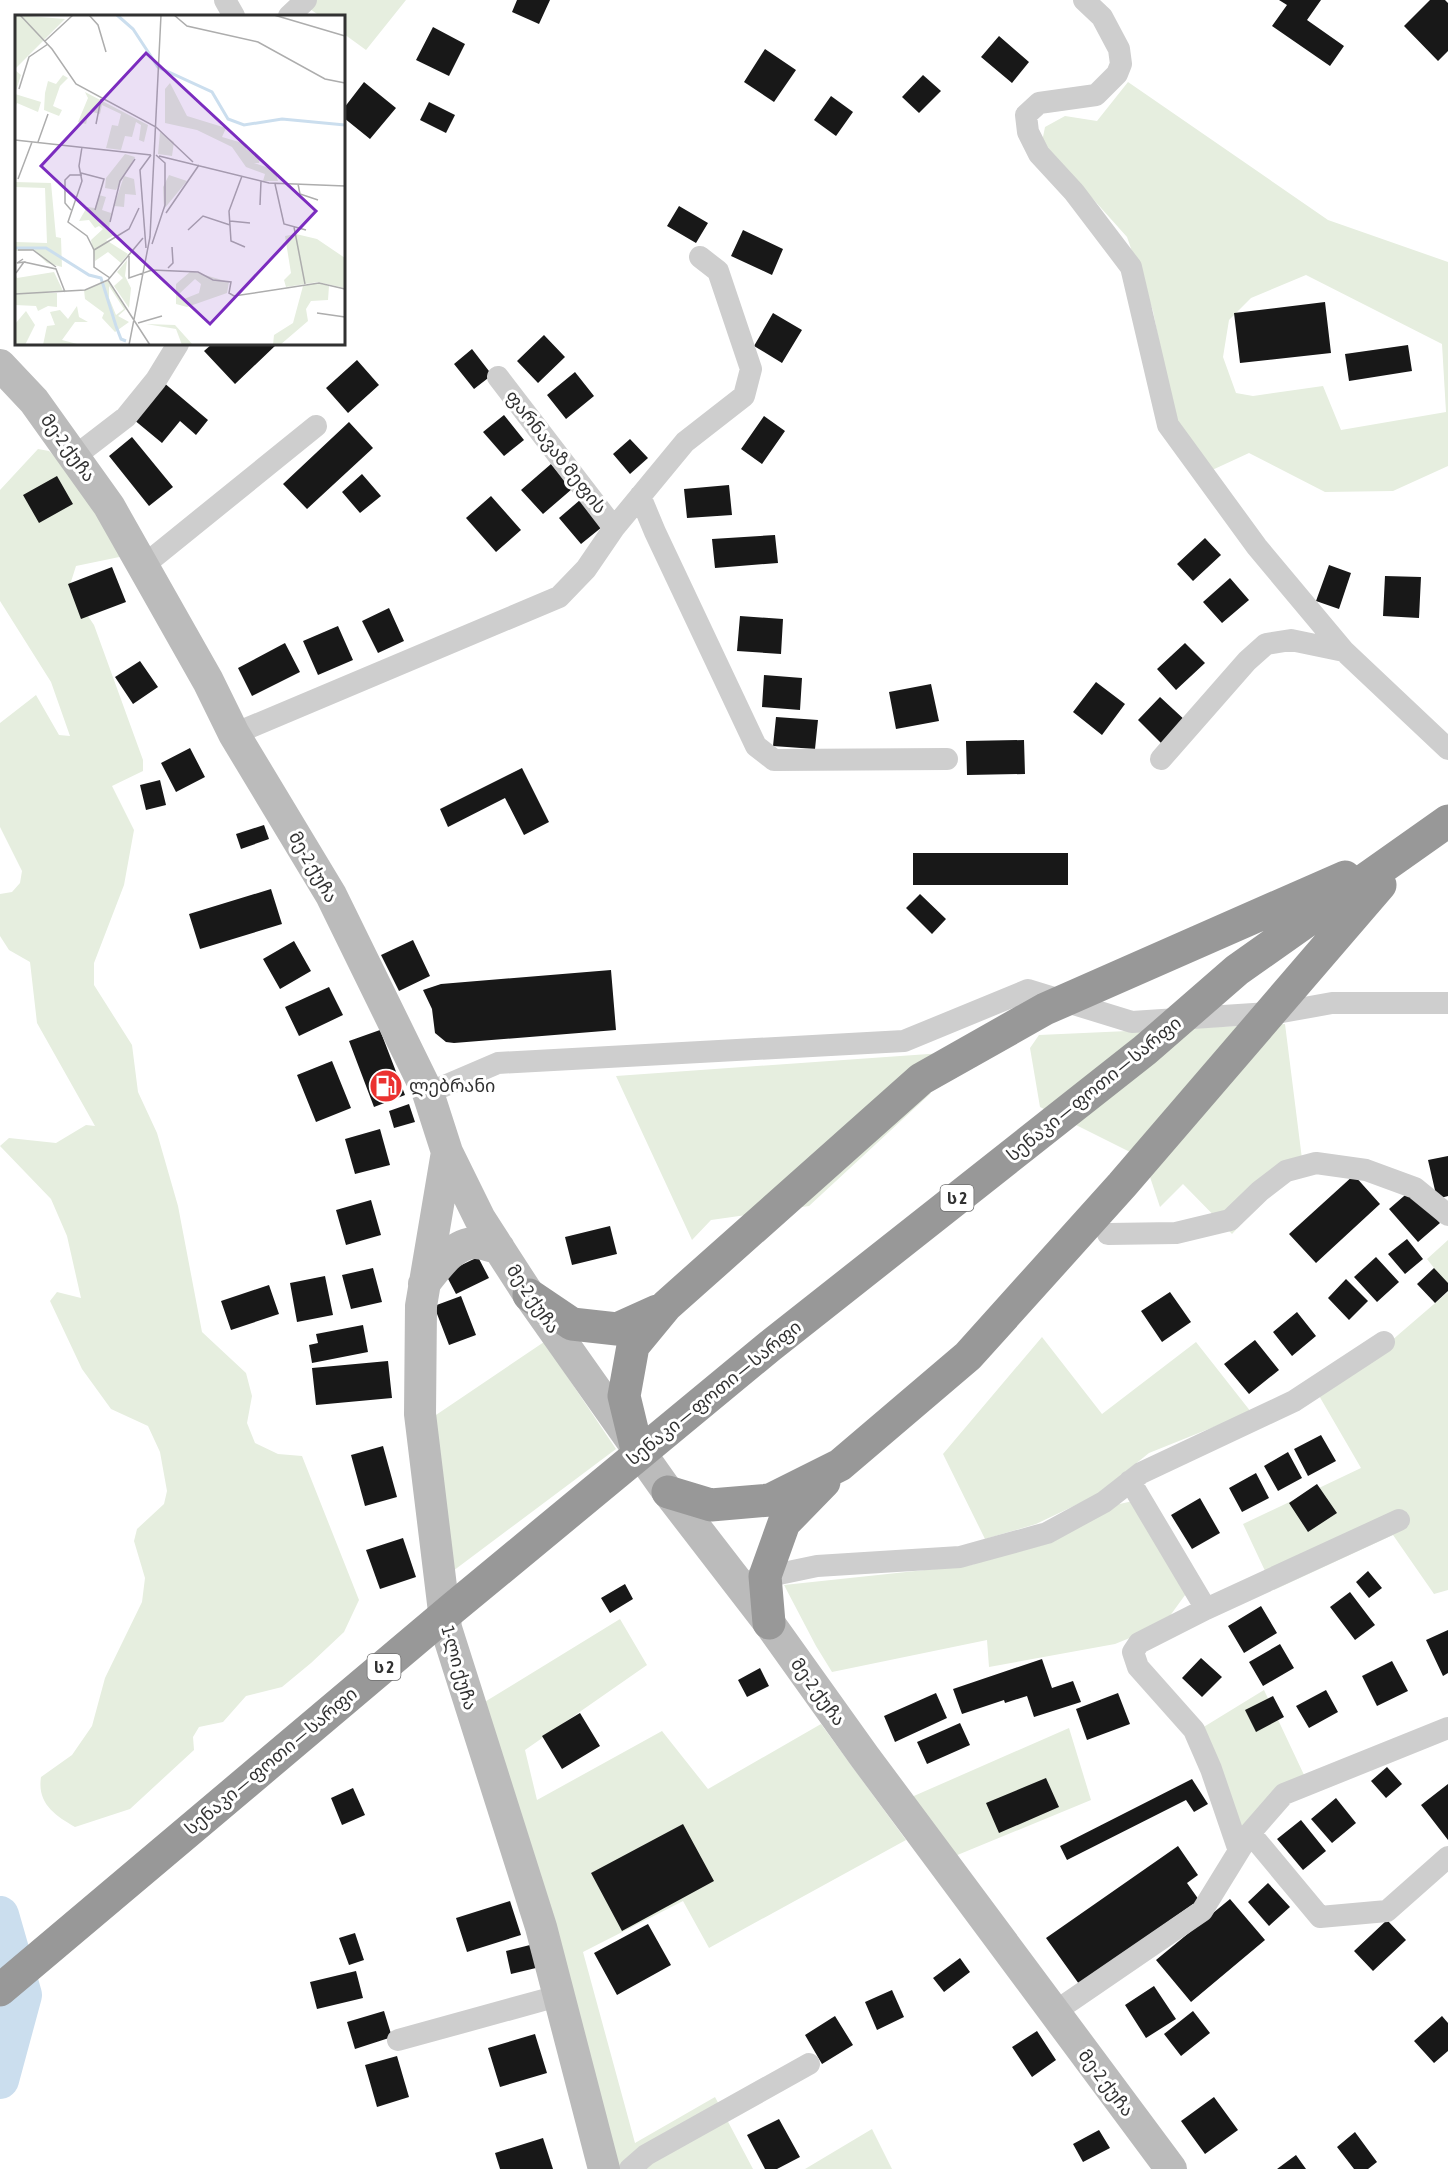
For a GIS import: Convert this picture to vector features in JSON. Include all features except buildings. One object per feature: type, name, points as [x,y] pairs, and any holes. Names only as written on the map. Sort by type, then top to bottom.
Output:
[{"type":"highway","name":"სენაკი — ფოთი — სარფი","points":[[0,1990],[453,1608],[770,1346],[1145,1050],[1237,970],[1430,834]]},
{"type":"highway","points":[[637,1450],[624,1396],[633,1346],[666,1306],[921,1079],[1045,1009],[1430,834]]},
{"type":"highway","points":[[769,1623],[751,1579],[784,1523],[840,1465],[968,1356],[1122,1185],[1293,983],[1430,834]]},
{"type":"highway","points":[[529,1295],[572,1324],[617,1329],[666,1306]]},
{"type":"highway","points":[[668,1492],[711,1505],[770,1500],[840,1465]]},
{"type":"street","points":[[225,0],[233,15]]},
{"type":"street","points":[[290,15],[306,0]]},
{"type":"street","points":[[1084,0],[1102,17],[1119,49],[1121,64],[1117,74],[1096,95],[1039,104],[1026,115],[1028,132],[1039,153],[1074,192],[1131,267],[1168,425],[1257,547],[1344,651],[1448,749]]},
{"type":"street","points":[[234,734],[559,597],[586,568],[614,528],[685,442],[744,396],[751,369],[718,271],[700,257]]},
{"type":"street","points":[[74,457],[126,417],[156,380],[177,345]]},
{"type":"street","name":"მე-2 ქუჩა","points":[[0,365],[34,401],[109,506],[208,681],[234,734],[331,895],[428,1093],[447,1152],[480,1219],[529,1295],[668,1492],[751,1579]]},
{"type":"street","name":"ფარნავაზ მეფის","points":[[498,376],[614,528]]},
{"type":"street","points":[[143,566],[316,426]]},
{"type":"street","points":[[640,496],[756,746],[774,760],[947,759]]},
{"type":"street","points":[[1161,759],[1247,661],[1266,644],[1292,640],[1344,651]]},
{"type":"street","points":[[428,1093],[498,1063],[904,1041],[1028,990],[1132,1022],[1282,1012],[1332,1004],[1448,1003]]},
{"type":"street","name":"1-ლი ქუჩა","points":[[447,1152],[421,1306],[420,1414],[446,1628],[541,1927],[604,2169]]},
{"type":"street","points":[[1108,1234],[1176,1233],[1230,1220],[1260,1191],[1286,1171],[1316,1163],[1366,1170],[1415,1188],[1448,1215]]},
{"type":"street","points":[[424,1284],[439,1265],[459,1248],[474,1243],[499,1248]]},
{"type":"street","points":[[751,1579],[817,1566],[960,1557],[1047,1533],[1104,1502],[1141,1473],[1294,1401],[1384,1342]]},
{"type":"street","points":[[1130,1481],[1206,1609]]},
{"type":"street","points":[[1399,1520],[1206,1609],[1139,1643],[1133,1652],[1138,1667],[1194,1730],[1244,1842],[1320,1917],[1387,1911],[1448,1857]]},
{"type":"street","name":"მე-2 ქუჩა","points":[[769,1623],[1053,2013],[1171,2169]]},
{"type":"street","points":[[1053,2013],[1202,1911],[1244,1842],[1284,1794],[1448,1728]]},
{"type":"street","points":[[398,2040],[558,1996]]},
{"type":"street","points":[[630,2169],[646,2155],[809,2064]]},
{"type":"green space","points":[[297,0],[406,0],[366,50],[345,35],[345,15],[319,15]]},
{"type":"green space","points":[[1128,82],[1328,220],[1448,262],[1448,466],[1393,491],[1325,492],[1249,453],[1210,471],[1175,422],[1153,311],[1127,237],[1042,142],[1045,127],[1065,116],[1097,121]],"holes":[[[1306,275],[1442,344],[1446,412],[1341,430],[1323,386],[1253,396],[1236,393],[1223,357],[1229,320],[1251,298]]]},
{"type":"green space","points":[[38,449],[49,451],[66,467],[129,555],[76,566],[69,588],[94,625],[143,760],[143,771],[112,786],[134,830],[124,885],[94,963],[94,985],[132,1045],[138,1092],[157,1133],[178,1206],[202,1332],[246,1373],[252,1396],[247,1423],[255,1443],[278,1454],[302,1456],[359,1600],[344,1632],[311,1663],[282,1687],[246,1696],[223,1722],[199,1727],[193,1737],[194,1750],[130,1809],[75,1827],[54,1813],[44,1801],[40,1786],[41,1777],[72,1755],[92,1726],[105,1678],[142,1602],[145,1578],[134,1541],[137,1529],[164,1504],[167,1491],[160,1452],[148,1426],[111,1409],[82,1369],[50,1301],[57,1292],[81,1298],[67,1236],[51,1199],[0,1146],[9,1138],[56,1143],[86,1125],[95,1126],[37,1023],[30,962],[9,950],[0,936],[0,894],[12,892],[20,883],[22,871],[0,827],[0,723],[36,695],[59,735],[70,736],[51,682],[0,601],[0,490]]},
{"type":"green space","points":[[1285,1024],[1302,1159],[1232,1234],[1183,1184],[1160,1207],[1144,1159],[1040,1107],[1030,1048],[1039,1035]]},
{"type":"green space","points":[[957,1052],[930,1094],[809,1206],[711,1220],[692,1240],[616,1076]]},
{"type":"green space","points":[[1448,1240],[1448,1286],[1427,1259]]},
{"type":"green space","points":[[1448,1292],[1448,1590],[1434,1594],[1393,1535],[1274,1590],[1243,1524],[1361,1468],[1318,1394],[1369,1360]]},
{"type":"green space","points":[[1042,1337],[1102,1414],[1196,1342],[1251,1412],[1149,1453],[1097,1495],[1036,1524],[985,1539],[943,1454]]},
{"type":"green space","points":[[544,1342],[616,1449],[453,1571],[433,1417]]},
{"type":"green space","points":[[1133,1501],[1188,1591],[1164,1624],[1115,1644],[989,1667],[987,1640],[832,1672],[784,1585],[972,1565],[1115,1505]]},
{"type":"green space","points":[[620,1619],[647,1665],[525,1750],[537,1800],[662,1731],[708,1789],[821,1724],[906,1840],[709,1948],[683,1901],[583,1952],[635,2143],[715,2097],[753,2169],[616,2169],[483,1703]]},
{"type":"green space","points":[[1264,1690],[1305,1777],[1243,1833],[1202,1728]]},
{"type":"green space","points":[[1069,1728],[1091,1800],[955,1856],[907,1799]]},
{"type":"green space","points":[[872,2129],[892,2169],[805,2169]]},
{"type":"waterway","points":[[0,1915],[23,1995],[0,2080]]},
{"type":"place","name":"ლებრანი","points":[[386,1086]]}]
